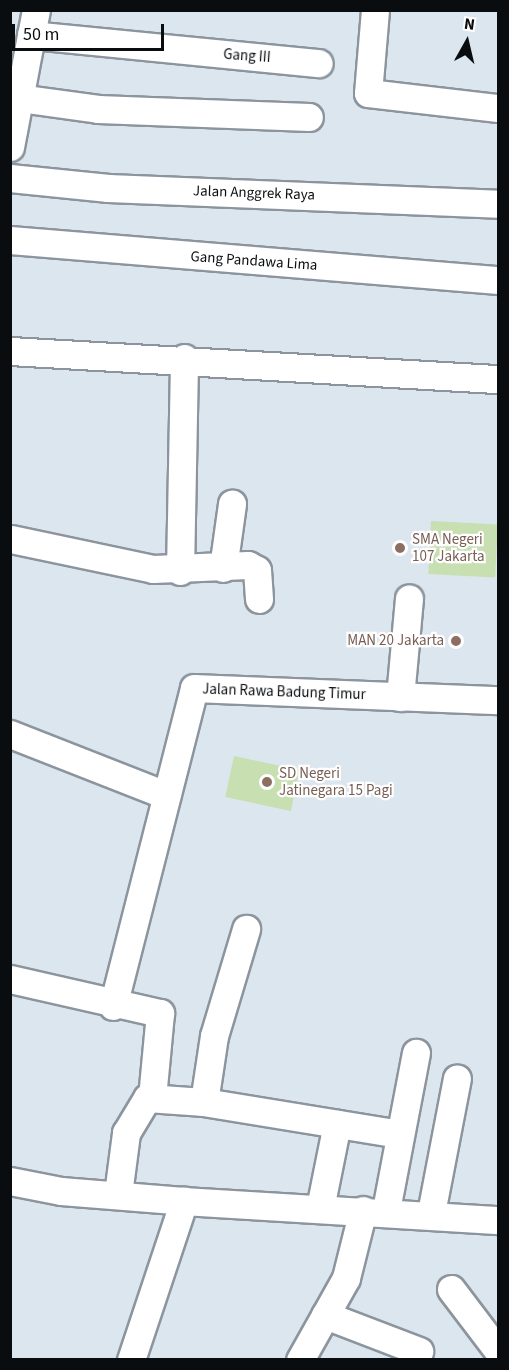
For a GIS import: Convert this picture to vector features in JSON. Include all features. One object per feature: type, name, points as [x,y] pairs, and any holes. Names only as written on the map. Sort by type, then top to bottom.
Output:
[{"type":"street","points":[[375,10],[368,93],[498,108]]},
{"type":"street","points":[[33,23],[14,118],[98,109],[309,117]]},
{"type":"street","name":"Gang III","points":[[33,23],[319,63]]},
{"type":"street","name":"Jalan Anggrek Raya","points":[[10,178],[108,188],[498,204]]},
{"type":"street","name":"Gang Pandawa Lima","points":[[10,240],[498,280]]},
{"type":"street","points":[[10,351],[184,358],[498,379]]},
{"type":"street","points":[[180,571],[184,358]]},
{"type":"street","points":[[223,568],[232,504]]},
{"type":"street","points":[[12,539],[101,561],[180,571],[254,567],[259,599]]},
{"type":"street","points":[[400,697],[409,598]]},
{"type":"street","name":"Jalan Rawa Badung Timur","points":[[166,795],[194,688],[498,700]]},
{"type":"street","points":[[10,734],[166,795],[113,1006]]},
{"type":"street","points":[[204,1102],[214,1036],[246,929]]},
{"type":"street","points":[[10,979],[113,1006],[162,1016],[152,1098]]},
{"type":"street","points":[[300,1359],[346,1278],[375,1210],[399,1134],[416,1053]]},
{"type":"street","points":[[431,1213],[458,1078]]},
{"type":"street","points":[[118,1194],[126,1133],[137,1109],[152,1098],[204,1102],[399,1134]]},
{"type":"street","points":[[320,1208],[337,1124]]},
{"type":"street","points":[[10,1181],[184,1201],[431,1213],[498,1220]]},
{"type":"street","points":[[131,1359],[184,1201]]},
{"type":"street","points":[[451,1289],[498,1351]]},
{"type":"street","points":[[325,1315],[419,1351]]},
{"type":"green space","points":[[431,521],[498,525],[495,577],[428,574]]},
{"type":"green space","points":[[234,756],[300,770],[291,811],[225,797]]},
{"type":"place","name":"SMA Negeri 107 Jakarta","points":[[400,548]]},
{"type":"place","name":"MAN 20 Jakarta","points":[[456,641]]},
{"type":"place","name":"SD Negeri Jatinegara 15 Pagi","points":[[267,782]]}]
